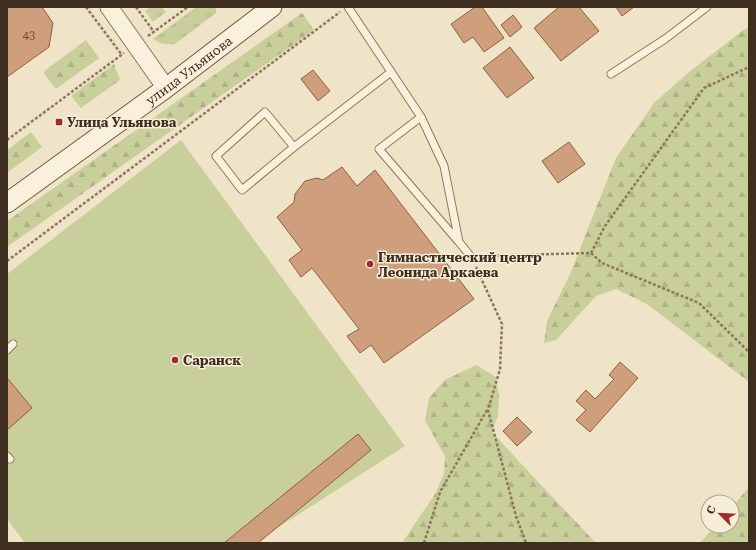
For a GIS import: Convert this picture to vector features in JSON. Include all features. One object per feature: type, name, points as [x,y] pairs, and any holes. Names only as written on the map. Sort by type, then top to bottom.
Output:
[{"type":"main road","name":"улица Ульянова","points":[[7,203],[166,88],[272,7]]},
{"type":"street","points":[[109,7],[166,88]]},
{"type":"lane","points":[[348,7],[421,117],[444,166],[459,242]]},
{"type":"lane","points":[[611,74],[665,39],[707,7]]},
{"type":"lane","points":[[294,147],[265,112],[216,156],[242,190],[294,147],[391,72]]},
{"type":"lane","points":[[421,117],[379,149],[471,256]]},
{"type":"lane","points":[[7,350],[13,344]]},
{"type":"path","points":[[86,7],[122,56]]},
{"type":"path","points":[[136,7],[154,32]]},
{"type":"path","points":[[7,140],[188,7]]},
{"type":"path","points":[[7,261],[340,12]]},
{"type":"path","points":[[591,253],[605,226],[704,88],[749,67]]},
{"type":"path","points":[[424,543],[440,492],[488,410],[500,369],[502,324],[471,256],[591,253],[602,263],[699,303],[749,352]]},
{"type":"path","points":[[488,410],[516,516],[526,543]]},
{"type":"green space","points":[[150,7],[162,7],[166,12],[153,22],[145,11]]},
{"type":"green space","points":[[196,7],[216,7],[216,13],[175,44],[164,44],[153,39]]},
{"type":"green space","points":[[302,13],[314,30],[7,247],[7,221]]},
{"type":"green space","points":[[749,27],[749,382],[647,304],[616,289],[596,296],[556,340],[544,343],[547,321],[571,272],[616,158],[654,103],[689,72]]},
{"type":"green space","points":[[86,40],[99,58],[56,89],[43,72]]},
{"type":"green space","points":[[114,64],[120,80],[81,108],[71,96]]},
{"type":"green space","points":[[31,132],[42,147],[7,173],[7,150]]},
{"type":"green space","name":"Саранск","points":[[181,140],[405,446],[254,543],[25,543],[7,519],[7,274]]},
{"type":"green space","points":[[476,365],[496,377],[499,395],[498,415],[492,432],[596,543],[402,543],[435,494],[444,474],[445,457],[425,420],[429,398],[445,380]]},
{"type":"green space","points":[[749,487],[749,543],[700,543],[708,534],[740,534],[740,498]]},
{"type":"building","points":[[7,7],[42,7],[53,23],[49,47],[7,77]]},
{"type":"building","points":[[475,7],[482,7],[504,38],[484,52],[473,37],[464,43],[451,24]]},
{"type":"building","points":[[559,7],[579,7],[599,31],[561,61],[534,28]]},
{"type":"building","points":[[616,7],[634,7],[622,16]]},
{"type":"building","points":[[513,15],[522,27],[510,37],[501,25]]},
{"type":"building","points":[[510,47],[534,78],[507,98],[483,68]]},
{"type":"building","points":[[313,70],[330,91],[318,101],[301,79]]},
{"type":"building","points":[[569,142],[585,164],[558,183],[542,161]]},
{"type":"building","name":"Гимнастический центр Леонида Аркаева","points":[[342,167],[357,186],[375,170],[474,299],[384,363],[371,345],[360,353],[347,336],[359,329],[312,268],[301,277],[289,260],[302,250],[277,217],[294,202],[295,194],[305,181],[317,178],[323,180]]},
{"type":"building","points":[[620,362],[638,378],[590,432],[576,420],[586,410],[576,401],[586,390],[595,399],[614,379],[609,375]]},
{"type":"building","points":[[8,379],[32,408],[7,430],[7,380]]},
{"type":"building","points":[[517,417],[532,432],[517,446],[503,431]]},
{"type":"building","points":[[358,434],[371,450],[258,543],[224,543]]},
{"type":"place","name":"Улица Ульянова","points":[[59,122]]},
{"type":"place","name":"Гимнастический центр Леонида Аркаева","points":[[370,264]]},
{"type":"place","name":"Саранск","points":[[175,360]]}]
